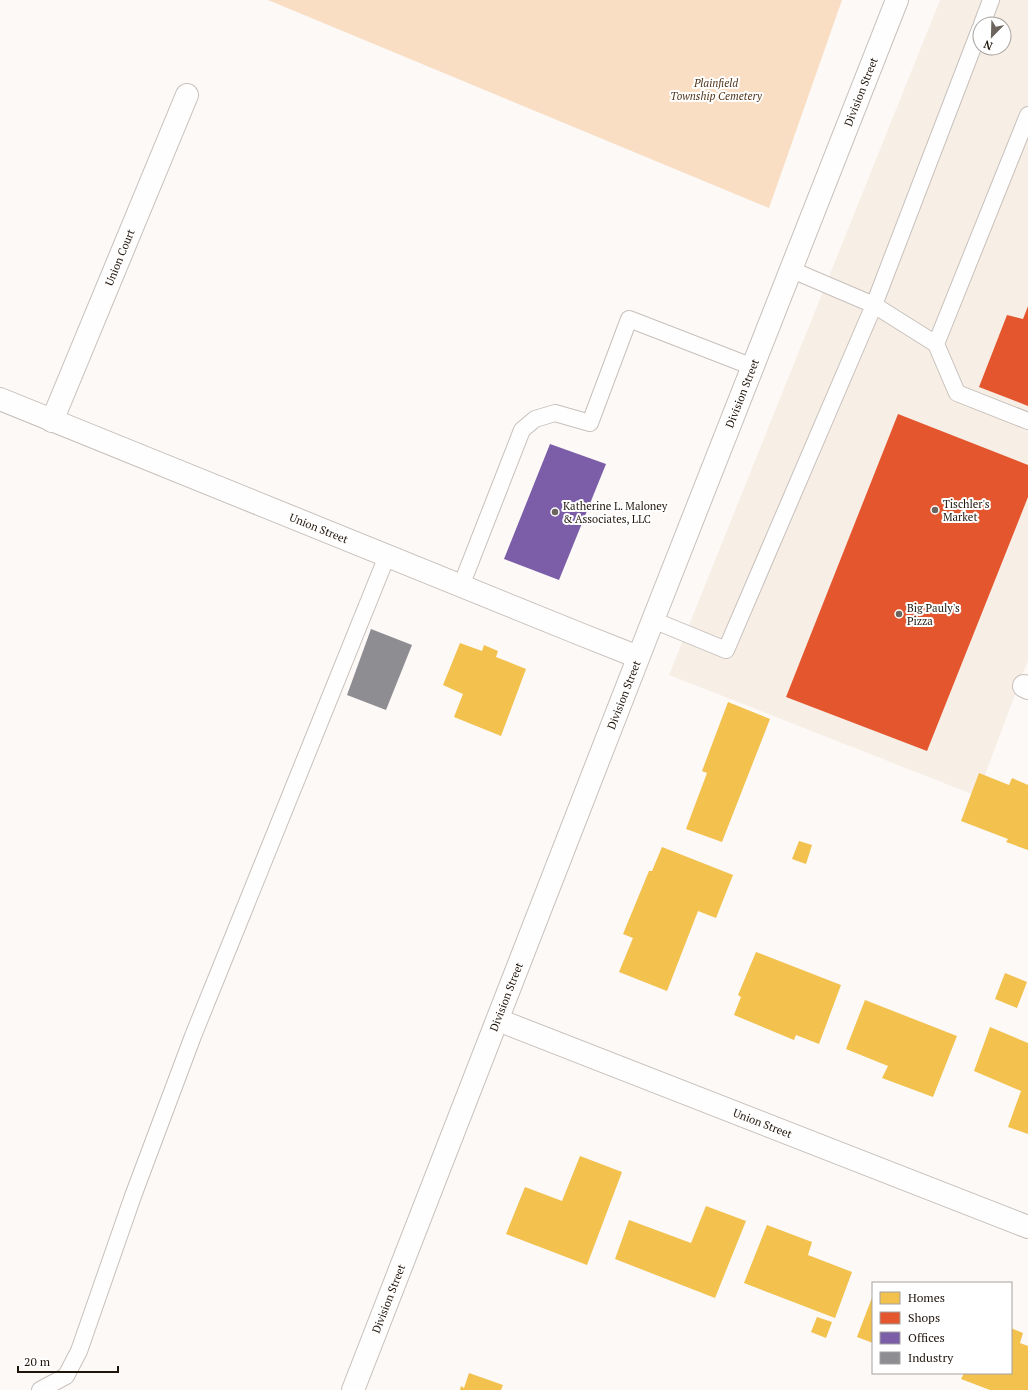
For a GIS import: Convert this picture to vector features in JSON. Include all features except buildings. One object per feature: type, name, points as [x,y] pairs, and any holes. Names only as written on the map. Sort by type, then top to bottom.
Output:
[{"type":"street","name":"Division Street","points":[[353,1390],[638,657],[792,270],[897,0]]},
{"type":"street","name":"Union Court","points":[[52,421],[187,95]]},
{"type":"street","name":"Union Street","points":[[0,400],[638,657]]},
{"type":"street","name":"Union Street","points":[[498,1020],[1028,1227]]},
{"type":"lane","points":[[985,16],[991,0]]},
{"type":"lane","points":[[653,620],[726,650],[874,305],[972,50]]},
{"type":"lane","points":[[936,344],[1028,115]]},
{"type":"lane","points":[[792,270],[874,305],[936,344],[957,393],[1028,421]]},
{"type":"lane","points":[[460,586],[522,430],[535,419],[555,413],[590,423],[629,319],[753,368]]},
{"type":"lane","points":[[40,1390],[66,1376],[79,1352],[133,1196],[193,1036],[387,556]]},
{"type":"shaded area","points":[[940,0],[1028,0],[1028,660],[977,796],[669,675]]},
{"type":"green space","name":"Plainfield Township Cemetery","points":[[268,0],[842,0],[769,208]]},
{"type":"place","name":"Tischler's Market","points":[[935,510]]},
{"type":"place","name":"Katherine L. Maloney & Associates, LLC","points":[[555,512]]},
{"type":"place","name":"Big Pauly's Pizza","points":[[899,614]]}]
